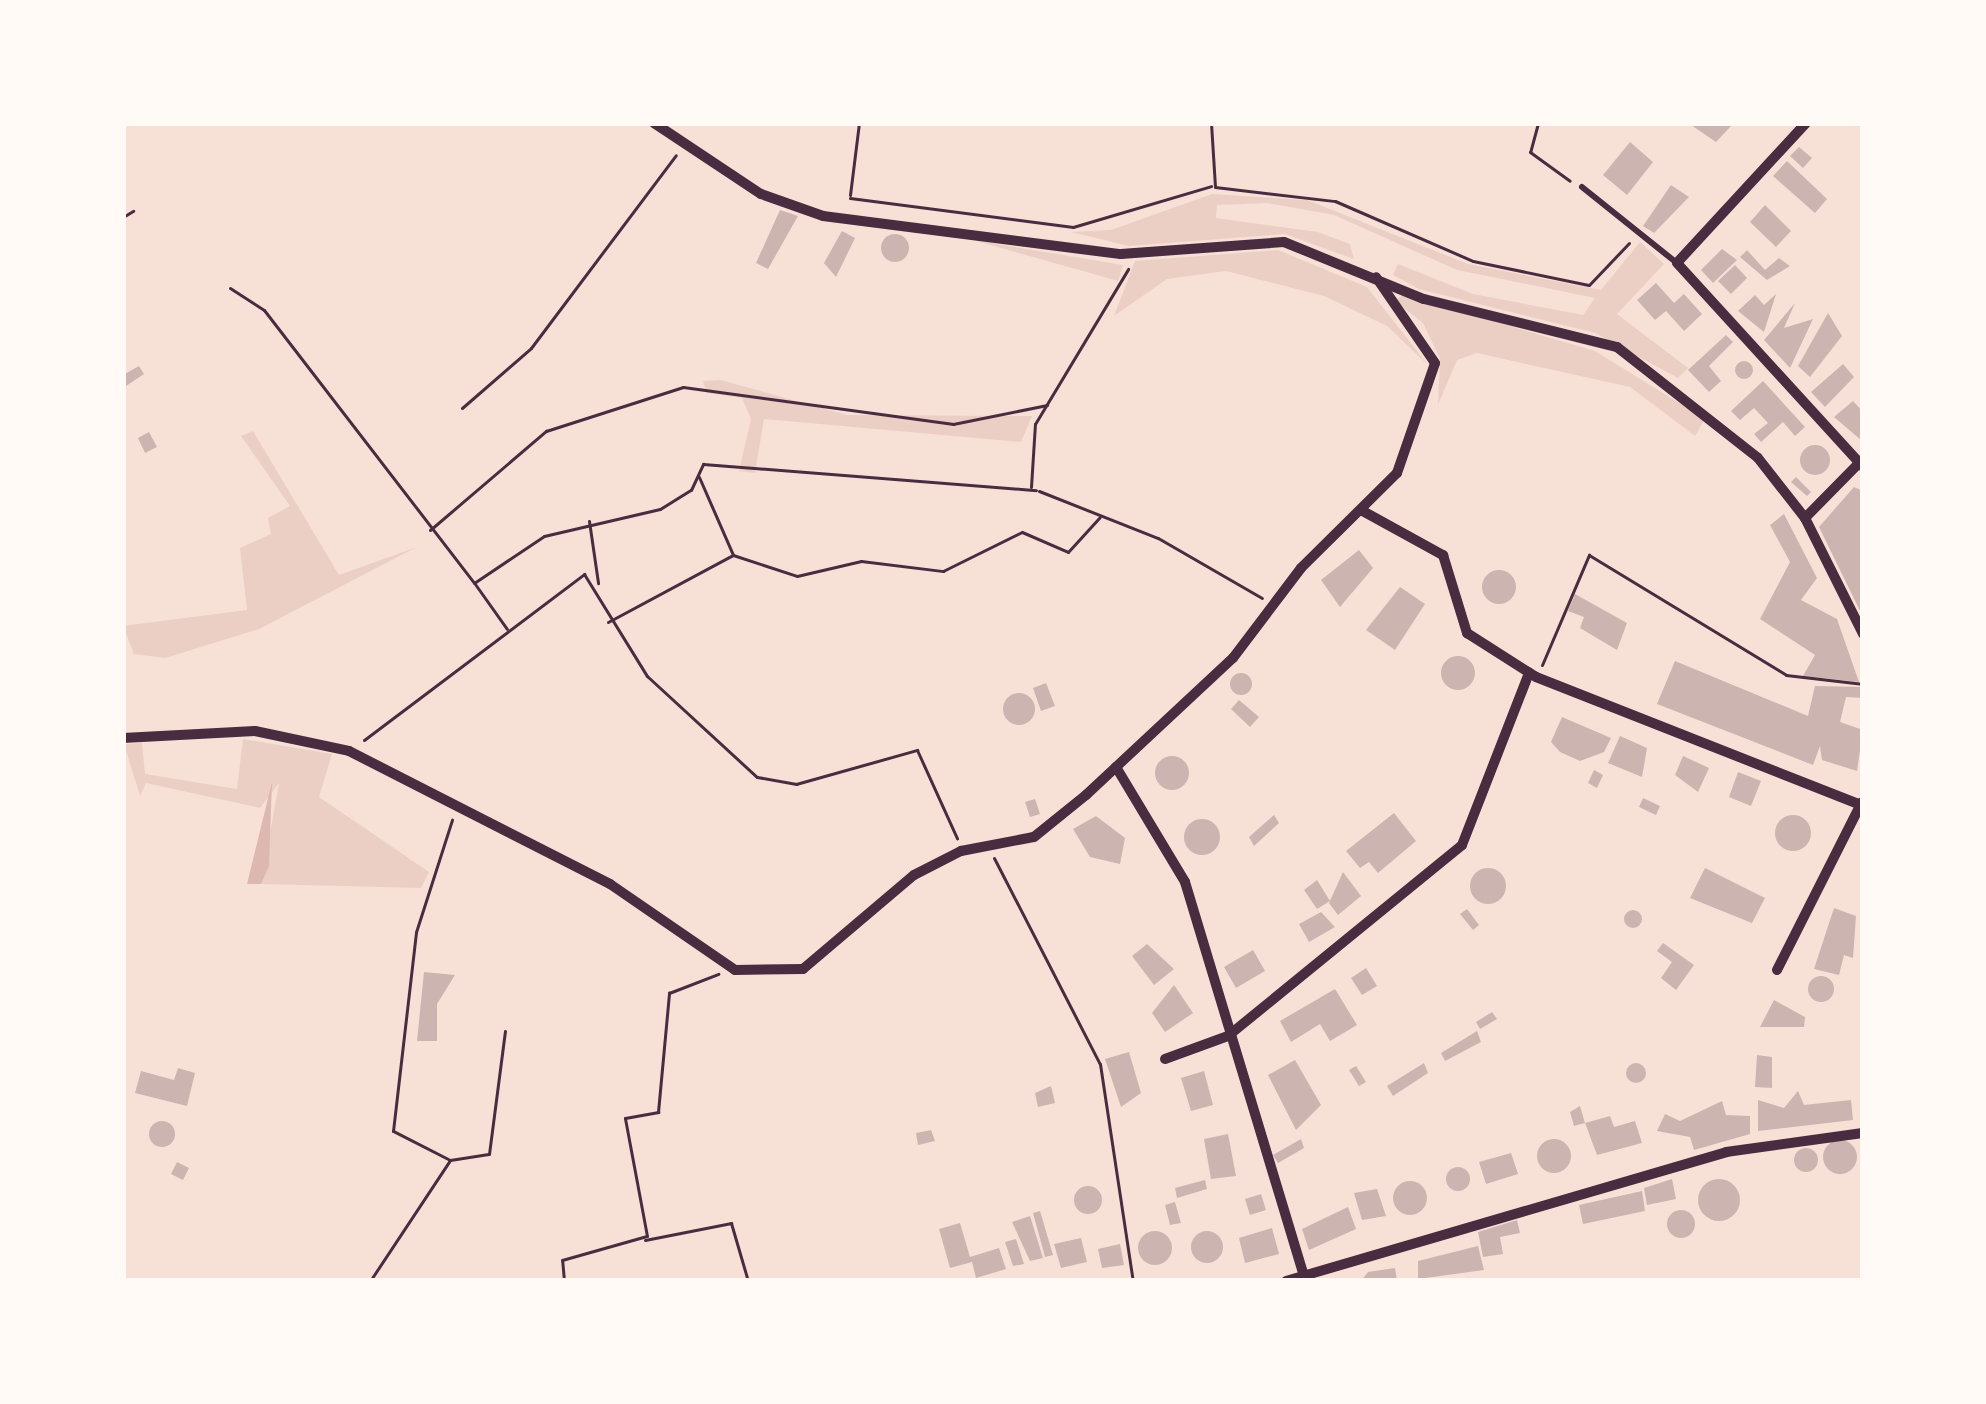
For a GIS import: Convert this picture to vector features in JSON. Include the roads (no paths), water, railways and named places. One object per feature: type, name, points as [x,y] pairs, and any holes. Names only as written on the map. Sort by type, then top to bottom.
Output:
[{"type":"street","points":[[654,123],[762,195],[847,220],[1131,253],[1284,242],[1376,277],[1617,347],[1720,422],[1805,518],[1863,634]]},
{"type":"street","points":[[1805,518],[1862,463],[1677,263],[1806,123]]},
{"type":"street","points":[[123,738],[255,730],[349,751],[454,812],[610,884],[729,966],[802,969],[914,875],[962,851],[1034,838],[1116,767],[1274,605],[1404,462],[1434,376],[1424,334],[1376,277]]},
{"type":"street","points":[[1361,510],[1443,555],[1467,633],[1533,675],[1862,803],[1778,970]]},
{"type":"street","points":[[1165,1059],[1228,1036],[1462,845],[1533,675]]},
{"type":"street","points":[[1116,767],[1185,882],[1304,1276]]},
{"type":"street","points":[[1286,1281],[1726,1152],[1863,1133]]},
{"type":"lane","points":[[1582,187],[1677,263]]}]
